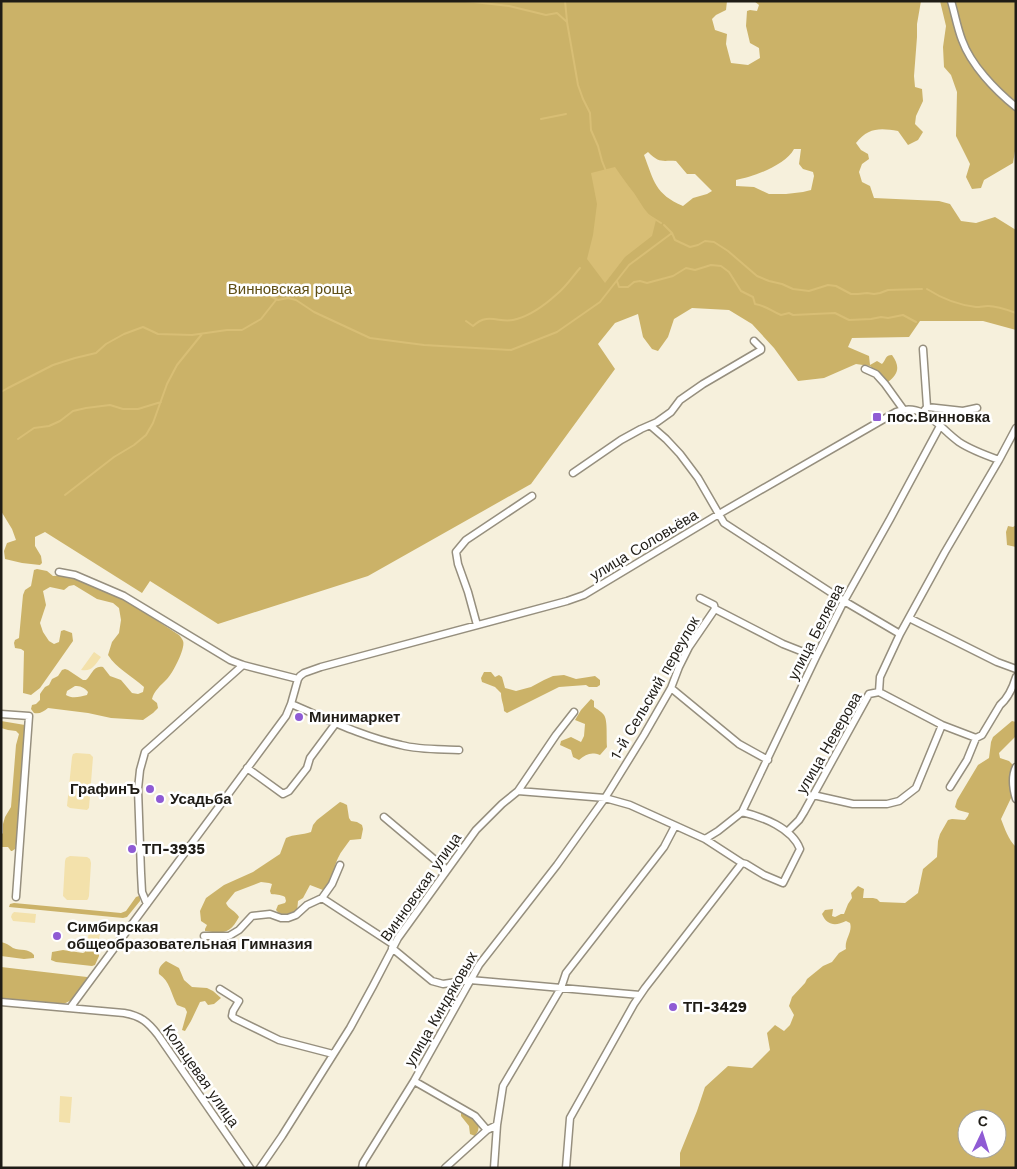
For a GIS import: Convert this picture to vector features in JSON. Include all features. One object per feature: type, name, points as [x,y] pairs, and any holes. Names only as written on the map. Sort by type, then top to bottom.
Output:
[{"type":"street","points":[[952,1],[962,41],[972,58],[993,87],[1016,108]]},
{"type":"street","points":[[572,473],[620,440],[641,429],[652,426],[671,412],[680,400],[703,384],[761,350],[754,341]]},
{"type":"street","points":[[923,349],[925,410],[959,442],[998,460]]},
{"type":"street","points":[[865,369],[876,374],[903,409],[962,411],[977,408]]},
{"type":"street","name":"улица Соловьёва","points":[[298,679],[304,673],[321,667],[584,595],[719,514],[903,409]]},
{"type":"street","points":[[652,426],[666,439],[698,478],[724,523],[844,601],[900,634]]},
{"type":"street","name":"улица Беляева","points":[[705,839],[718,832],[742,812],[844,601],[940,426]]},
{"type":"street","name":"улица Неверова","points":[[788,831],[799,820],[869,694],[879,692],[880,677],[908,618],[1016,428]]},
{"type":"street","points":[[477,625],[456,552],[466,540],[485,526],[532,496]]},
{"type":"street","points":[[59,572],[75,575],[124,596],[230,660],[298,679],[286,716],[70,1008]]},
{"type":"street","points":[[700,598],[714,605],[715,609]]},
{"type":"street","name":"1-й Сельский переулок","points":[[605,798],[671,688],[678,667],[689,647],[715,609],[783,644],[816,658]]},
{"type":"street","points":[[908,618],[997,662],[1016,669]]},
{"type":"street","points":[[147,904],[142,892],[138,789],[140,770],[145,752],[243,665]]},
{"type":"street","points":[[950,788],[968,760],[976,738],[982,735],[1000,705],[1004,702],[1016,677]]},
{"type":"street","points":[[671,688],[740,744],[768,760]]},
{"type":"street","points":[[879,692],[942,725],[976,738]]},
{"type":"street","points":[[291,704],[375,738],[400,745],[420,749],[459,750]]},
{"type":"street","name":"Винновская улица","points":[[260,1168],[350,1028],[393,947],[476,830],[518,790],[574,712]]},
{"type":"street","points":[[1,714],[29,716],[16,898]]},
{"type":"street","points":[[247,768],[283,794],[289,790],[307,768],[310,758],[336,723]]},
{"type":"street","points":[[813,795],[853,804],[887,804],[899,801],[916,788],[942,725]]},
{"type":"street","points":[[1016,767],[1013,789],[1016,799]]},
{"type":"street","points":[[518,790],[605,798],[630,805],[705,839],[742,863],[783,883],[800,849],[798,845],[788,831],[755,815],[742,812]]},
{"type":"street","name":"улица Киндяковых","points":[[362,1168],[363,1163],[414,1081],[479,965],[557,865],[605,798]]},
{"type":"street","points":[[384,817],[448,870]]},
{"type":"street","points":[[494,1168],[497,1125],[503,1086],[561,988],[566,973],[664,847],[675,826]]},
{"type":"street","points":[[566,1168],[570,1118],[640,996],[742,863]]},
{"type":"street","points":[[204,936],[230,936],[239,930],[252,916],[270,914],[281,918],[288,918],[296,915],[307,905],[322,898],[332,884],[340,865]]},
{"type":"street","points":[[322,898],[393,947],[432,981],[443,984],[470,980],[640,996]]},
{"type":"street","points":[[220,989],[239,1001],[233,1011],[232,1016],[234,1018],[280,1040],[333,1054]]},
{"type":"street","name":"Кольцевая улица","points":[[1,1002],[134,1015],[143,1019],[151,1026],[250,1168]]},
{"type":"street","points":[[414,1081],[475,1116],[487,1130]]},
{"type":"street","points":[[445,1168],[487,1130],[497,1125]]},
{"type":"shaded area","points":[[615,167],[646,211],[656,220],[652,236],[625,257],[605,283],[587,259],[593,235],[597,204],[591,173]]},
{"type":"shaded area","points":[[94,652],[101,657],[91,669],[81,670]]},
{"type":"shaded area","points":[[76,753],[90,754],[93,757],[89,808],[87,810],[67,806],[72,757]]},
{"type":"shaded area","points":[[70,856],[87,857],[90,859],[89,896],[87,900],[67,900],[63,896],[65,861]]},
{"type":"shaded area","points":[[14,912],[36,914],[35,923],[13,921],[11,917]]},
{"type":"shaded area","points":[[90,926],[101,927],[98,946],[87,944]]},
{"type":"shaded area","points":[[60,1096],[72,1097],[70,1123],[59,1122]]},
{"type":"green space","name":"Винновская роща","points":[[1,1],[727,1],[726,10],[712,19],[715,30],[727,34],[726,44],[731,63],[748,65],[760,58],[759,48],[750,43],[746,26],[747,11],[757,11],[759,5],[754,1],[921,1],[917,24],[914,76],[915,87],[922,89],[923,101],[916,116],[915,124],[923,132],[918,140],[908,145],[898,131],[880,129],[865,134],[856,143],[861,150],[868,154],[869,159],[862,164],[859,172],[862,182],[870,186],[874,198],[939,201],[950,204],[961,221],[976,223],[995,217],[1016,230],[1016,330],[983,321],[920,321],[909,337],[852,338],[848,347],[869,356],[870,365],[877,361],[882,364],[887,357],[892,355],[897,370],[888,382],[870,366],[856,364],[824,378],[798,381],[774,348],[752,324],[729,310],[692,308],[674,319],[668,337],[658,351],[652,349],[643,337],[638,314],[615,323],[598,344],[615,369],[531,484],[368,576],[218,624],[150,581],[142,593],[45,532],[35,537],[35,546],[41,556],[42,563],[40,565],[5,559],[4,551],[7,543],[16,540],[12,529],[1,511]],"holes":[[[794,149],[801,149],[799,164],[803,169],[813,172],[811,190],[786,194],[769,194],[754,187],[736,186],[736,180],[760,173],[777,165],[790,155]],[[648,152],[658,160],[676,161],[687,174],[695,174],[712,191],[693,198],[683,206],[666,197],[653,179],[644,155]]]},
{"type":"green space","points":[[940,1],[1016,1],[1016,145],[1013,163],[984,180],[981,188],[972,189],[966,177],[970,164],[956,136],[957,92],[951,75],[944,67],[943,47],[946,26]]},
{"type":"green space","points":[[1016,525],[1016,547],[1007,545],[1006,532],[1008,526],[1013,527]]},
{"type":"green space","points":[[34,570],[47,571],[53,576],[75,576],[127,601],[183,640],[181,655],[172,673],[153,696],[152,699],[157,703],[158,708],[153,713],[143,720],[111,718],[48,708],[34,713],[31,709],[32,705],[40,700],[40,694],[52,679],[65,669],[86,680],[97,667],[103,667],[110,676],[121,680],[132,693],[138,694],[143,692],[144,687],[111,660],[108,655],[112,642],[119,633],[121,620],[119,608],[113,603],[97,599],[74,585],[64,590],[50,587],[43,591],[46,605],[40,623],[43,632],[49,641],[54,644],[59,642],[61,631],[64,630],[72,633],[73,641],[40,688],[31,695],[23,693],[24,651],[15,648],[14,643],[19,638],[23,595],[25,590],[31,586]],"holes":[[[75,686],[85,689],[88,692],[87,695],[79,697],[66,695],[67,691]]]},
{"type":"green space","points":[[484,672],[491,672],[495,677],[499,675],[502,677],[505,688],[516,691],[531,687],[553,676],[564,675],[576,679],[595,676],[600,680],[600,685],[597,687],[586,685],[559,687],[507,713],[504,711],[501,693],[495,687],[482,682],[481,678]]},
{"type":"green space","points":[[591,699],[594,701],[594,707],[605,718],[607,747],[600,755],[589,754],[579,760],[573,757],[571,750],[560,745],[561,741],[571,737],[581,742],[584,736],[585,724],[575,720]]},
{"type":"green space","points":[[1,721],[27,727],[17,841],[15,849],[12,851],[8,847],[1,847],[1,835],[3,833],[5,817],[11,807],[16,745],[19,734],[16,731],[1,728]]},
{"type":"green space","points":[[1012,721],[1016,722],[1016,736],[999,753],[1000,758],[1009,761],[1013,765],[1010,774],[1012,796],[1001,819],[1016,847],[1016,1168],[680,1168],[680,1153],[705,1087],[728,1066],[752,1068],[770,1050],[767,1033],[775,1025],[784,1031],[790,1025],[794,1015],[789,1006],[792,997],[807,979],[823,966],[832,962],[839,953],[846,949],[850,923],[846,921],[832,924],[826,921],[822,914],[825,910],[833,909],[832,916],[844,914],[852,898],[851,893],[858,886],[864,889],[863,898],[873,898],[880,902],[905,903],[918,893],[923,869],[937,857],[940,834],[948,820],[965,820],[968,816],[969,813],[958,810],[955,807],[957,800],[978,765],[989,758],[993,737]]},
{"type":"green space","points":[[340,802],[347,805],[351,821],[362,825],[363,829],[361,839],[350,840],[341,853],[336,862],[331,880],[323,890],[310,885],[303,898],[298,901],[297,912],[283,915],[276,910],[278,905],[285,903],[285,897],[271,894],[272,884],[261,882],[235,892],[226,903],[239,917],[229,930],[225,932],[205,931],[207,925],[201,921],[200,911],[206,898],[224,885],[253,872],[280,854],[286,838],[311,832],[317,820]]},
{"type":"green space","points":[[139,896],[140,901],[127,917],[123,918],[9,907],[10,904],[14,903],[121,913],[126,911],[136,897]]},
{"type":"green space","points":[[1,942],[13,948],[29,951],[34,955],[34,958],[24,959],[1,956]]},
{"type":"green space","points":[[89,945],[94,946],[99,953],[95,965],[51,960],[52,952],[63,950],[83,953]]},
{"type":"green space","points":[[166,961],[179,968],[184,980],[192,987],[207,988],[221,998],[214,1004],[208,1005],[205,1001],[200,1002],[185,1031],[182,1030],[187,1012],[185,1008],[177,1005],[168,984],[159,974],[160,967]]},
{"type":"green space","points":[[1,967],[87,977],[87,979],[70,1001],[62,1004],[1,999]]},
{"type":"green space","points":[[463,1111],[473,1116],[479,1125],[475,1136],[470,1134],[469,1126],[461,1116]]},
{"type":"waterway","points":[[465,1],[509,6],[546,15],[557,13],[567,22],[578,85],[590,113],[591,130],[606,171]]},
{"type":"waterway","points":[[565,1],[567,21]]},
{"type":"waterway","points":[[541,119],[566,114]]},
{"type":"waterway","points":[[648,215],[661,223]]},
{"type":"waterway","points":[[664,225],[672,233],[675,240],[690,247],[705,241],[714,242],[728,251],[757,276],[793,289],[809,291],[828,285],[836,286],[851,294],[874,294],[888,290],[922,289]]},
{"type":"waterway","points":[[268,295],[278,300],[288,298],[296,300],[314,312],[370,338],[424,345],[511,350],[557,332],[600,302],[629,265],[672,233]]},
{"type":"waterway","points":[[617,281],[619,287],[628,287],[634,282],[647,283],[673,276],[686,268],[695,270],[711,265],[721,266],[729,272],[741,291],[753,297],[755,304],[766,307],[781,315],[789,313],[793,315],[835,313],[849,320],[888,318],[903,315],[916,322]]},
{"type":"waterway","points":[[466,321],[473,326],[484,319],[506,321],[528,315],[560,291],[580,268]]},
{"type":"waterway","points":[[927,289],[963,305],[995,307],[1016,313]]},
{"type":"waterway","points":[[1,392],[53,365],[96,353],[106,344],[124,334],[143,327],[158,334],[192,335],[242,330],[261,319],[276,300]]},
{"type":"waterway","points":[[65,495],[146,435],[153,423],[167,384],[177,365],[202,334]]},
{"type":"waterway","points":[[18,439],[34,428],[49,426],[60,421],[73,411],[110,405],[123,409],[138,409],[161,402]]},
{"type":"place","name":"пос.Винновка","points":[[877,417]]},
{"type":"place","name":"Минимаркет","points":[[299,717]]},
{"type":"place","name":"ГрафинЪ","points":[[150,789]]},
{"type":"place","name":"Усадьба","points":[[160,799]]},
{"type":"place","name":"ТП-3935","points":[[132,849]]},
{"type":"place","name":"Симбирская общеобразовательная Гимназия","points":[[57,936]]},
{"type":"place","name":"ТП-3429","points":[[673,1007]]}]
